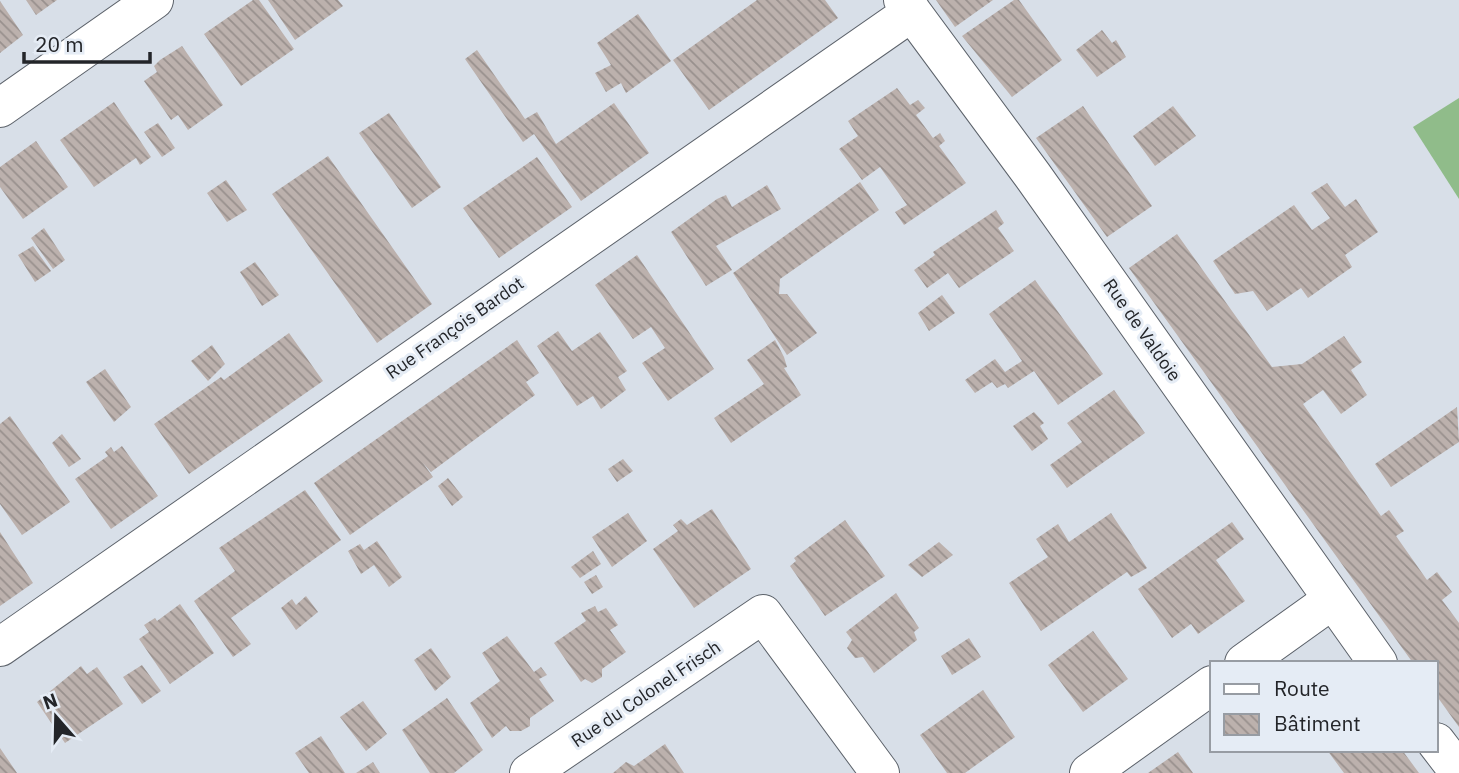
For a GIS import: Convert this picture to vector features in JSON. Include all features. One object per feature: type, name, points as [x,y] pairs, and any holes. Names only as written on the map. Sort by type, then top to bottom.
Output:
[{"type":"street","points":[[0,108],[154,0]]},
{"type":"street","name":"Rue de Valdoie","points":[[907,6],[1033,176],[1377,661]]},
{"type":"street","name":"Rue François Bardot","points":[[0,647],[907,6]]},
{"type":"street","points":[[1247,661],[1332,600]]},
{"type":"street","name":"Rue du Colonel Frisch","points":[[529,773],[763,614],[880,773]]},
{"type":"street","points":[[1089,773],[1210,686]]},
{"type":"street","points":[[1438,744],[1459,772]]},
{"type":"green space","points":[[1459,98],[1459,199],[1413,127]]},
{"type":"building","points":[[26,0],[57,0],[36,15]]},
{"type":"building","points":[[253,0],[259,0],[294,49],[241,86],[204,34]]},
{"type":"building","points":[[268,0],[338,0],[343,6],[295,40]]},
{"type":"building","points":[[757,0],[825,0],[838,18],[709,110],[673,60]]},
{"type":"building","points":[[936,0],[993,0],[955,27]]},
{"type":"building","points":[[1014,0],[1019,0],[1062,60],[1012,97],[962,36]]},
{"type":"building","points":[[0,1],[23,35],[0,53]]},
{"type":"building","points":[[638,14],[671,61],[626,93],[621,83],[606,92],[595,73],[611,65],[597,43]]},
{"type":"building","points":[[1102,30],[1112,43],[1116,40],[1126,57],[1097,77],[1076,50]]},
{"type":"building","points":[[182,46],[223,105],[188,130],[178,115],[171,120],[144,81],[157,72],[154,66],[160,60]]},
{"type":"building","points":[[477,50],[525,119],[537,112],[556,144],[614,103],[649,153],[581,201],[534,134],[523,142],[465,59]]},
{"type":"building","points":[[897,88],[910,105],[918,100],[925,108],[916,115],[933,138],[940,133],[945,141],[939,146],[966,183],[904,225],[895,212],[907,205],[880,167],[862,180],[839,149],[858,136],[848,121]]},
{"type":"building","points":[[114,102],[151,157],[140,165],[136,158],[94,187],[60,140]]},
{"type":"building","points":[[1083,106],[1152,206],[1107,237],[1036,138]]},
{"type":"building","points":[[1173,106],[1196,136],[1155,166],[1133,136]]},
{"type":"building","points":[[389,113],[441,187],[412,208],[359,133]]},
{"type":"building","points":[[158,123],[175,148],[162,157],[144,132]]},
{"type":"building","points":[[36,141],[68,187],[23,219],[0,187],[0,167]]},
{"type":"building","points":[[328,156],[432,304],[377,343],[272,194]]},
{"type":"building","points":[[537,157],[572,207],[499,258],[463,208]]},
{"type":"building","points":[[226,180],[247,210],[227,222],[207,193]]},
{"type":"building","points":[[860,182],[879,210],[780,279],[779,294],[787,294],[817,333],[787,355],[733,273]]},
{"type":"building","points":[[1327,183],[1345,207],[1356,199],[1378,232],[1345,255],[1352,267],[1308,298],[1301,288],[1267,311],[1253,291],[1235,294],[1213,261],[1294,205],[1312,230],[1330,218],[1311,193]]},
{"type":"building","points":[[767,185],[781,209],[716,246],[732,270],[706,286],[671,232],[717,199],[726,195],[732,207]]},
{"type":"building","points":[[996,210],[1004,223],[998,228],[1014,251],[959,288],[948,273],[927,288],[914,270],[935,255],[933,252]]},
{"type":"building","points":[[44,228],[65,260],[53,269],[31,238]]},
{"type":"building","points":[[1177,234],[1272,367],[1302,364],[1344,336],[1362,362],[1351,370],[1367,395],[1341,414],[1323,390],[1303,404],[1381,516],[1389,510],[1404,531],[1396,536],[1427,580],[1437,572],[1452,592],[1442,600],[1459,623],[1459,727],[1438,698],[1438,661],[1412,661],[1129,268]]},
{"type":"building","points":[[33,246],[51,271],[35,282],[18,255]]},
{"type":"building","points":[[637,255],[714,369],[668,401],[642,363],[665,348],[651,327],[633,339],[595,285]]},
{"type":"building","points":[[255,262],[279,295],[262,306],[240,272]]},
{"type":"building","points":[[1035,280],[1103,374],[1058,405],[1034,371],[1008,388],[1005,384],[997,388],[992,382],[975,393],[965,380],[995,359],[1005,372],[1022,361],[989,314]]},
{"type":"building","points":[[942,295],[955,313],[929,331],[918,313]]},
{"type":"building","points":[[558,331],[572,351],[600,332],[627,371],[618,377],[626,390],[601,409],[593,396],[577,406],[537,346]]},
{"type":"building","points":[[289,333],[323,381],[189,474],[154,424],[221,377],[224,380]]},
{"type":"building","points":[[517,340],[539,373],[526,382],[535,395],[431,472],[423,463],[433,477],[350,535],[314,483]]},
{"type":"building","points":[[775,340],[784,357],[787,367],[784,368],[801,395],[731,443],[714,418],[764,384],[747,360]]},
{"type":"building","points":[[212,345],[225,364],[208,381],[191,361]]},
{"type":"building","points":[[105,369],[131,407],[114,422],[86,382]]},
{"type":"building","points":[[1114,390],[1145,433],[1067,488],[1050,465],[1082,442],[1067,423]]},
{"type":"building","points":[[1457,407],[1459,442],[1391,487],[1375,464]]},
{"type":"building","points":[[1034,412],[1044,423],[1040,426],[1048,439],[1032,451],[1013,426]]},
{"type":"building","points":[[10,416],[70,502],[22,535],[0,504],[0,424]]},
{"type":"building","points":[[62,434],[81,459],[69,467],[52,443]]},
{"type":"building","points":[[122,446],[158,496],[111,529],[75,479],[108,456],[105,452],[111,447],[114,452]]},
{"type":"building","points":[[623,459],[633,471],[617,482],[608,469]]},
{"type":"building","points":[[448,478],[463,497],[452,506],[438,486]]},
{"type":"building","points":[[305,490],[341,540],[231,618],[251,644],[233,657],[194,601],[235,571],[219,548]]},
{"type":"building","points":[[712,509],[751,569],[694,608],[653,549],[678,531],[673,525],[681,519],[687,525]]},
{"type":"building","points":[[628,513],[647,541],[612,567],[592,537]]},
{"type":"building","points":[[1111,513],[1147,568],[1131,577],[1127,572],[1041,631],[1009,583],[1048,557],[1036,539],[1058,524],[1069,542]]},
{"type":"building","points":[[845,520],[885,576],[825,616],[790,566],[796,561],[794,558]]},
{"type":"building","points":[[1232,522],[1244,539],[1216,560],[1245,601],[1198,634],[1191,624],[1172,638],[1138,589]]},
{"type":"building","points":[[0,532],[33,583],[0,606]]},
{"type":"building","points":[[377,541],[402,577],[389,587],[374,565],[361,574],[348,551],[360,544],[364,550]]},
{"type":"building","points":[[939,542],[953,555],[922,577],[908,565]]},
{"type":"building","points":[[593,551],[601,564],[580,578],[571,567]]},
{"type":"building","points":[[596,575],[603,587],[592,594],[584,582]]},
{"type":"building","points":[[896,593],[919,628],[914,632],[917,640],[874,673],[863,657],[855,658],[847,648],[852,640],[846,632]]},
{"type":"building","points":[[306,596],[318,612],[296,630],[281,608],[292,599],[296,605]]},
{"type":"building","points":[[180,604],[214,653],[170,684],[139,639],[149,632],[144,625],[155,618],[157,621]]},
{"type":"building","points":[[595,606],[598,612],[606,608],[618,625],[610,630],[626,652],[602,669],[602,677],[592,683],[585,679],[581,682],[554,643],[586,621],[581,613]]},
{"type":"building","points":[[1093,631],[1128,679],[1083,712],[1048,665]]},
{"type":"building","points":[[507,636],[534,672],[541,667],[547,675],[539,679],[554,701],[530,718],[530,726],[521,731],[510,731],[506,726],[492,738],[470,703],[500,681],[482,653]]},
{"type":"building","points":[[969,638],[981,657],[952,675],[941,656]]},
{"type":"building","points":[[431,648],[451,677],[435,691],[414,660]]},
{"type":"building","points":[[142,665],[161,691],[142,704],[123,677]]},
{"type":"building","points":[[81,666],[87,674],[97,667],[123,704],[65,743],[37,702]]},
{"type":"building","points":[[983,690],[1015,737],[965,773],[947,773],[920,735]]},
{"type":"building","points":[[447,698],[483,750],[454,773],[430,773],[402,730]]},
{"type":"building","points":[[363,701],[387,734],[366,751],[340,717]]},
{"type":"building","points":[[321,736],[345,773],[309,773],[295,753]]},
{"type":"building","points":[[665,744],[684,773],[613,773],[626,762],[634,766]]},
{"type":"building","points":[[0,748],[17,773],[0,773]]},
{"type":"building","points":[[1178,752],[1193,773],[1148,773]]},
{"type":"building","points":[[1328,752],[1403,752],[1419,773],[1344,773]]},
{"type":"building","points":[[373,762],[380,773],[356,773]]}]
